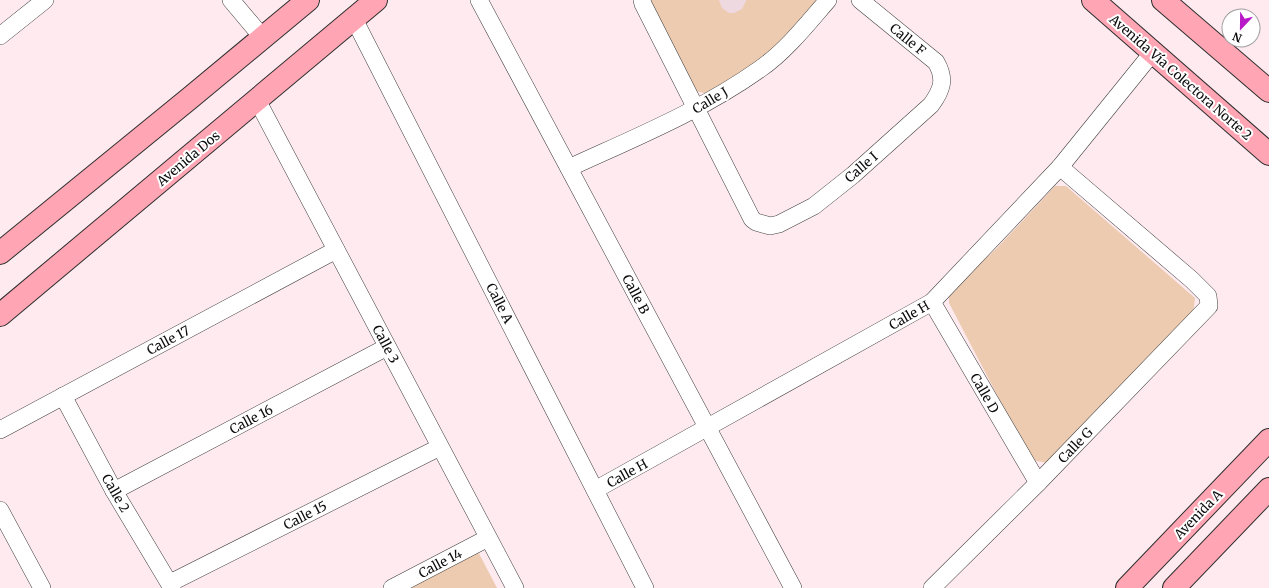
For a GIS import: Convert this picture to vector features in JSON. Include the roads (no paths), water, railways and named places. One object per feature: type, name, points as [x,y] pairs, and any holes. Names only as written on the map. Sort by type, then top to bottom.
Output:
[{"type":"street","points":[[0,36],[45,0]]},
{"type":"street","points":[[231,0],[263,38]]},
{"type":"street","points":[[0,253],[308,0]]},
{"type":"street","name":"Avenida Dos","points":[[0,315],[376,0]]},
{"type":"street","name":"Calle B","points":[[479,0],[793,588]]},
{"type":"street","points":[[642,0],[696,110]]},
{"type":"street","name":"Calle J","points":[[569,168],[696,110],[761,69],[788,44],[828,0]]},
{"type":"street","name":"Calle F","points":[[860,0],[936,62],[941,70],[943,79],[941,85]]},
{"type":"street","name":"Avenida Vía Colectora Norte 2","points":[[1093,0],[1269,154]]},
{"type":"street","points":[[1163,0],[1269,91]]},
{"type":"street","name":"Calle A","points":[[354,19],[645,588]]},
{"type":"street","name":"Calle H","points":[[596,490],[708,429],[932,302],[1060,167],[1153,52]]},
{"type":"street","name":"Calle I","points":[[696,110],[752,219],[756,222],[770,226],[779,224],[814,206],[852,175],[931,106],[941,85]]},
{"type":"street","name":"Calle 3","points":[[257,100],[515,588]]},
{"type":"street","name":"Calle G","points":[[932,588],[1038,483],[1209,306],[1208,296],[1192,280],[1060,167]]},
{"type":"street","name":"Calle 17","points":[[0,430],[336,250]]},
{"type":"street","name":"Calle D","points":[[932,302],[1038,483]]},
{"type":"street","name":"Calle 16","points":[[114,491],[388,347]]},
{"type":"street","name":"Calle 2","points":[[63,396],[114,491],[171,586]]},
{"type":"street","name":"Avenida A","points":[[1127,588],[1269,440]]},
{"type":"street","name":"Calle 15","points":[[171,586],[440,447]]},
{"type":"street","points":[[1174,588],[1269,489]]},
{"type":"street","points":[[0,510],[42,588]]},
{"type":"street","name":"Calle 14","points":[[392,588],[488,538]]}]
